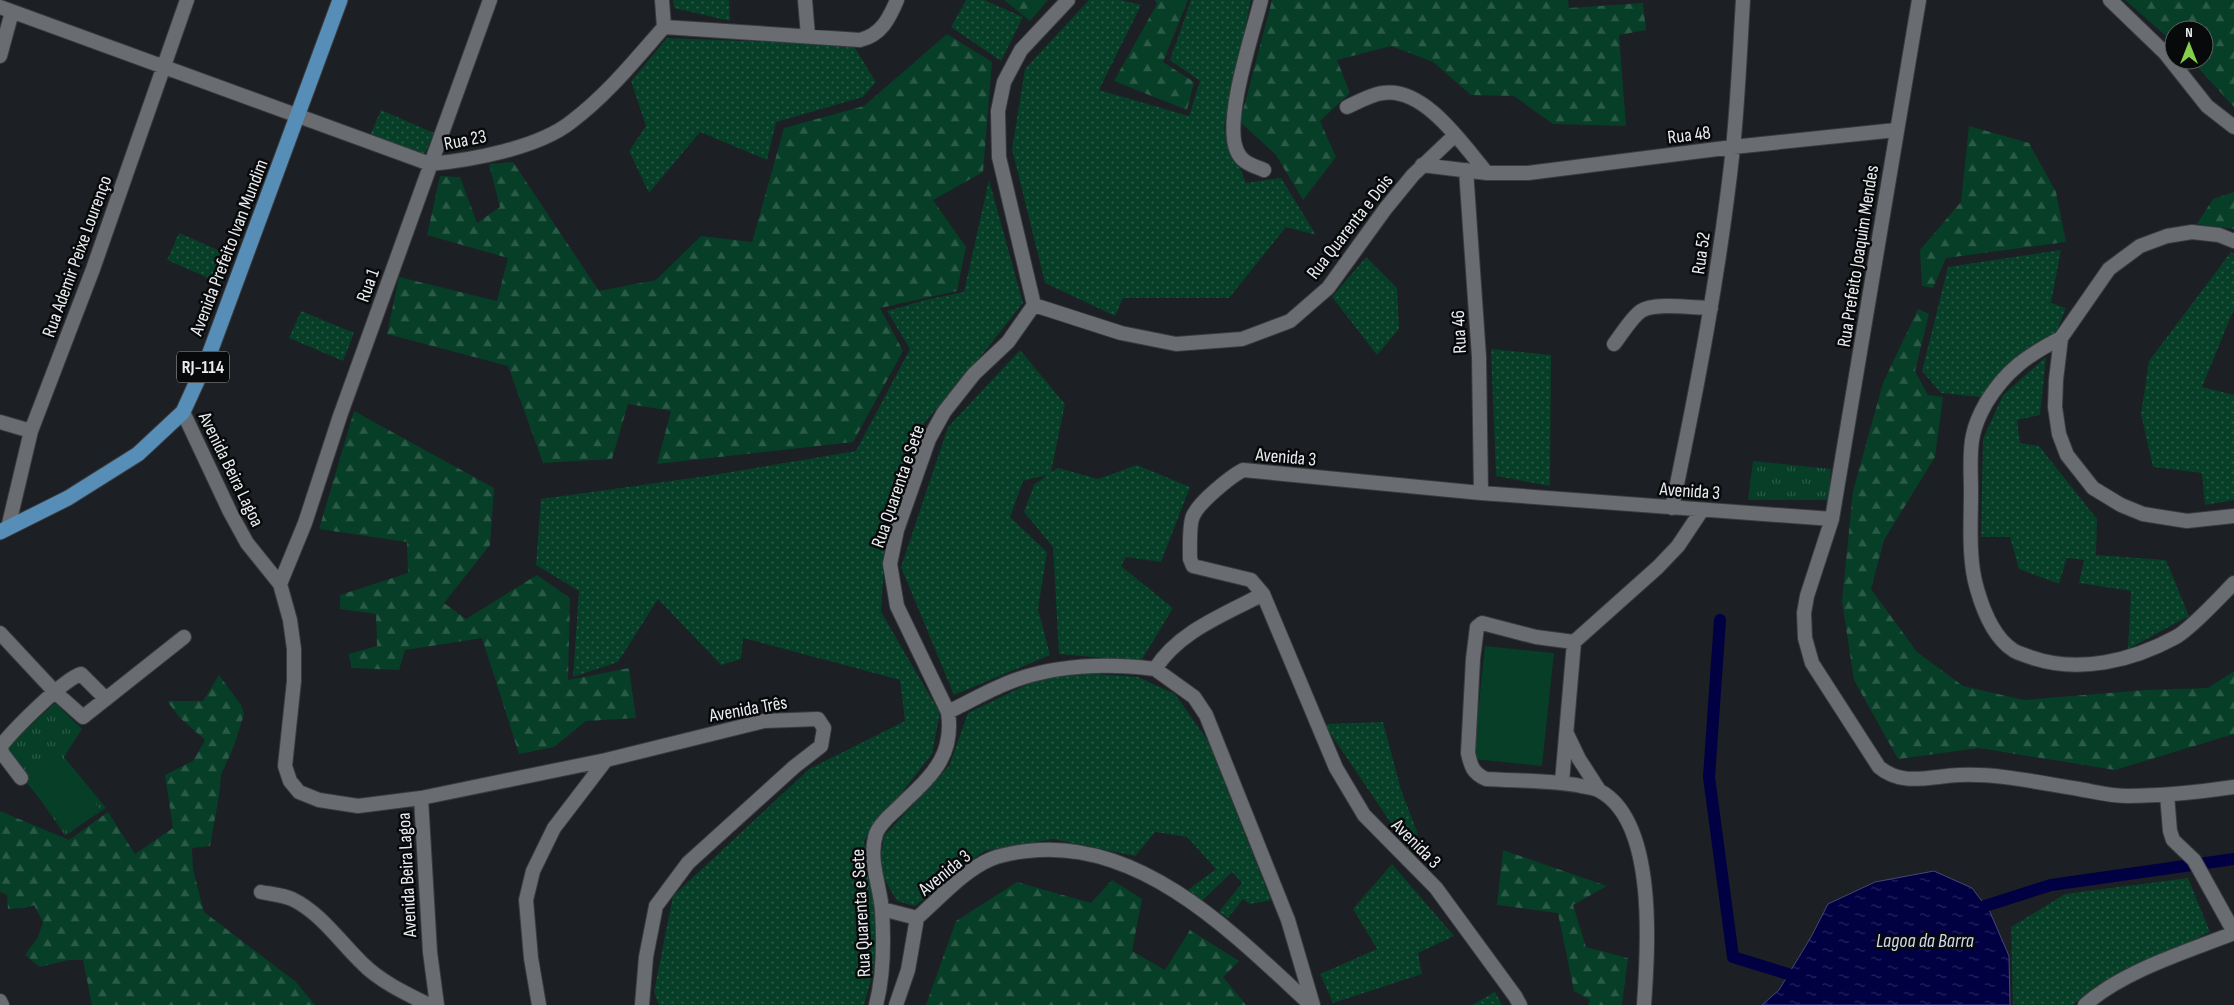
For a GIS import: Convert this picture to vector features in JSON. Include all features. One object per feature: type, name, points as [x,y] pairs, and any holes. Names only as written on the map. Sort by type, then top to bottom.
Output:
[{"type":"main road","name":"Avenida Prefeito Ivan Mundim","points":[[4,530],[68,498],[138,454],[183,412],[209,355],[299,116],[340,0]]},
{"type":"street","name":"Rua Ademir Peixe Lourenço","points":[[4,530],[31,430],[93,269],[187,0]]},
{"type":"street","name":"Rua 1","points":[[280,584],[305,523],[340,416],[490,0]]},
{"type":"street","points":[[662,0],[664,27],[860,40],[869,38],[878,32],[889,19],[897,0]]},
{"type":"street","points":[[805,0],[808,36]]},
{"type":"street","points":[[1034,305],[1000,157],[998,111],[1004,82],[1020,50],[1068,0]]},
{"type":"street","points":[[1261,0],[1236,98],[1233,127],[1236,150],[1246,163],[1264,170]]},
{"type":"street","name":"Rua 52","points":[[1672,508],[1696,395],[1711,308],[1733,147],[1743,0]]},
{"type":"street","name":"Rua Prefeito Joaquim Mendes","points":[[1919,0],[1832,519],[1807,596],[1804,613],[1805,638],[1812,663],[1879,767],[1888,775],[1905,780],[1962,775],[1990,777],[2073,788],[2103,795],[2167,795],[2234,787]]},
{"type":"street","points":[[2110,0],[2165,53],[2208,106],[2234,127]]},
{"type":"street","name":"Rua 23","points":[[6,9],[430,164],[461,161],[535,142],[570,123],[609,88],[664,27]]},
{"type":"street","points":[[0,56],[6,9]]},
{"type":"street","points":[[1347,107],[1383,93],[1402,93],[1425,104],[1455,135],[1487,173]]},
{"type":"street","name":"Rua 48","points":[[1422,165],[1487,173],[1528,173],[1733,147],[1896,130]]},
{"type":"street","name":"Rua Quarenta e Dois","points":[[1034,305],[1121,333],[1176,344],[1242,339],[1290,321],[1328,288],[1386,208],[1422,165],[1455,135]]},
{"type":"street","name":"Rua 46","points":[[1466,170],[1478,357],[1482,493]]},
{"type":"street","points":[[2234,240],[2219,235],[2192,232],[2167,236],[2140,246],[2108,269],[2062,338],[2056,380],[2055,407],[2059,434],[2067,455],[2093,488],[2121,506],[2143,514],[2187,520],[2234,516]]},
{"type":"street","name":"Rua Quarenta e Sete","points":[[876,1005],[883,981],[882,909],[874,869],[876,833],[891,814],[927,780],[942,761],[948,746],[950,728],[948,712],[897,606],[890,564],[897,530],[929,439],[944,412],[974,374],[1008,342],[1034,305]]},
{"type":"street","points":[[1614,344],[1640,312],[1646,309],[1657,307],[1711,308]]},
{"type":"street","points":[[2062,338],[2032,352],[2006,374],[1985,405],[1973,435],[1971,466],[1972,548],[1976,588],[1985,612],[1996,633],[2013,650],[2043,661],[2079,664],[2108,662],[2135,656],[2177,636],[2234,583]]},
{"type":"street","name":"Avenida Beira Lagoa","points":[[183,412],[230,512],[247,543],[280,584],[290,620],[294,649],[294,681],[285,766],[290,781],[299,792],[319,800],[358,806],[420,798],[430,952],[437,1005]]},
{"type":"street","points":[[0,422],[31,430]]},
{"type":"street","name":"Avenida 3","points":[[1520,1005],[1436,888],[1364,815],[1336,768],[1263,594],[1251,580],[1193,566],[1190,560],[1193,516],[1221,485],[1231,476],[1243,470],[1482,493],[1832,519]]},
{"type":"street","points":[[1562,782],[1574,642],[1678,546],[1702,510]]},
{"type":"street","points":[[1155,669],[1162,657],[1193,631],[1263,594]]},
{"type":"street","points":[[1574,642],[1536,637],[1485,623],[1477,627],[1473,658],[1468,753],[1470,766],[1477,775],[1486,779],[1562,782],[1599,790]]},
{"type":"street","points":[[0,633],[55,692],[83,717],[184,637]]},
{"type":"street","points":[[948,712],[1011,682],[1058,669],[1093,665],[1124,665],[1155,669],[1194,697],[1206,716],[1288,920],[1312,1005]]},
{"type":"street","points":[[21,778],[2,753],[1,746],[55,692],[73,676],[81,674],[106,700]]},
{"type":"street","name":"Avenida Três","points":[[420,798],[606,760],[764,721],[818,719],[824,728],[821,746],[794,767],[688,863],[656,906],[646,957],[642,1005]]},
{"type":"street","points":[[1567,733],[1579,759],[1599,790],[1615,802],[1626,819],[1636,843],[1646,881],[1647,967],[1644,1005]]},
{"type":"street","points":[[540,1005],[531,958],[526,900],[533,871],[554,828],[606,760]]},
{"type":"street","points":[[2085,1005],[2101,990],[2131,975],[2234,932],[2194,860],[2173,840],[2170,831],[2167,795]]},
{"type":"street","name":"Avenida 3","points":[[882,909],[917,918],[963,877],[991,859],[1023,851],[1059,849],[1113,860],[1139,870],[1206,912],[1312,1005]]},
{"type":"street","points":[[261,892],[290,898],[301,904],[328,926],[363,964],[376,975],[429,1005]]},
{"type":"street","points":[[896,1005],[908,970],[917,918]]},
{"type":"street","points":[[0,1001],[2,1005]]},
{"type":"green space","points":[[673,0],[729,0],[730,21],[674,8]]},
{"type":"green space","points":[[966,0],[984,0],[1023,17],[1001,61],[951,27]]},
{"type":"green space","points":[[1004,0],[1048,0],[1030,21]]},
{"type":"green space","points":[[1089,0],[1121,0],[1141,5],[1099,90],[1189,116],[1200,81],[1170,60],[1191,0],[1251,0],[1224,128],[1246,183],[1281,178],[1316,235],[1286,227],[1229,298],[1123,298],[1115,316],[1045,283],[1012,149],[1025,69]]},
{"type":"green space","points":[[1155,0],[1188,0],[1163,62],[1194,82],[1187,110],[1114,81],[1157,4]]},
{"type":"green space","points":[[1272,0],[1568,0],[1569,8],[1643,3],[1646,30],[1619,35],[1626,126],[1553,124],[1514,96],[1471,95],[1433,62],[1391,46],[1337,60],[1350,93],[1320,121],[1336,157],[1303,200],[1276,155],[1240,122]]},
{"type":"green space","points":[[2125,0],[2234,0],[2234,107],[2200,70],[2214,70],[2214,20],[2164,20],[2164,34]]},
{"type":"green space","points":[[947,34],[992,62],[983,172],[933,200],[966,247],[957,291],[880,308],[903,351],[853,442],[657,464],[671,411],[628,404],[612,459],[543,463],[508,366],[387,334],[399,277],[497,301],[508,258],[427,235],[440,176],[460,177],[477,223],[500,207],[489,164],[513,162],[599,291],[656,280],[701,236],[752,242],[784,128],[864,106]]},
{"type":"green space","points":[[667,38],[853,45],[876,82],[863,97],[776,122],[767,160],[700,132],[649,193],[629,151],[646,126],[631,81]]},
{"type":"green space","points":[[381,110],[434,133],[422,160],[369,138]]},
{"type":"green space","points":[[1969,126],[2029,143],[2056,192],[2066,242],[1946,258],[1933,288],[1922,286],[1920,250],[1961,202]]},
{"type":"green space","points":[[989,180],[1023,303],[920,428],[886,530],[881,612],[940,713],[932,754],[864,841],[882,939],[864,1005],[659,1005],[654,992],[673,896],[809,769],[905,721],[900,680],[743,638],[741,659],[721,665],[658,599],[618,662],[573,677],[579,591],[536,565],[541,499],[707,476],[856,451],[910,349],[887,311],[925,300],[964,292]]},
{"type":"green space","points":[[2234,192],[2234,229],[2197,224],[2213,199]]},
{"type":"green space","points":[[179,233],[232,256],[220,283],[167,260]]},
{"type":"green space","points":[[2061,250],[2051,303],[2066,308],[2056,332],[1981,397],[1941,393],[1922,371],[1948,267]]},
{"type":"green space","points":[[2231,252],[2234,254],[2234,309],[2202,387],[2234,395],[2234,500],[2205,505],[2202,473],[2153,467],[2141,414],[2149,361]]},
{"type":"green space","points":[[1366,257],[1397,288],[1399,329],[1377,355],[1332,297]]},
{"type":"green space","points":[[1918,309],[1929,314],[1915,371],[1928,395],[1943,397],[1935,457],[1884,540],[1871,589],[1917,652],[1963,686],[2024,700],[2145,690],[2208,688],[2234,671],[2234,734],[2115,770],[1979,748],[1898,759],[1854,680],[1842,601],[1853,491],[1883,383]]},
{"type":"green space","points":[[301,311],[354,333],[343,361],[289,338]]},
{"type":"green space","points":[[1491,349],[1551,355],[1550,486],[1496,476]]},
{"type":"green space","points":[[1020,350],[1065,404],[1051,472],[1058,468],[1098,479],[1137,465],[1190,487],[1161,562],[1126,557],[1121,566],[1173,608],[1141,661],[1059,654],[1053,547],[1024,512],[1034,485],[1047,475],[1023,481],[1010,517],[1047,552],[1038,609],[1050,655],[954,695],[901,567],[948,427]]},
{"type":"green space","points":[[2046,357],[2040,415],[2017,420],[2020,443],[2039,446],[2097,519],[2096,555],[2166,560],[2189,616],[2128,649],[2131,591],[2079,583],[2084,560],[2067,558],[2059,584],[2019,569],[2010,537],[1981,537],[1983,439],[2003,395]]},
{"type":"green space","points":[[354,411],[494,488],[490,545],[444,603],[466,619],[537,575],[570,598],[568,680],[629,668],[636,718],[586,721],[554,747],[519,754],[482,638],[405,650],[399,670],[352,668],[348,654],[377,646],[376,614],[340,609],[340,595],[408,573],[407,542],[319,529]]},
{"type":"green space","points":[[1753,461],[1831,469],[1829,500],[1748,500]]},
{"type":"green space","points":[[1485,646],[1554,653],[1542,766],[1473,759]]},
{"type":"green space","points":[[1081,673],[1138,677],[1175,694],[1208,741],[1271,900],[1250,904],[1243,899],[1228,918],[1219,912],[1242,883],[1232,872],[1202,901],[1188,890],[1216,869],[1187,837],[1155,832],[1135,856],[1053,839],[984,851],[915,906],[897,901],[879,870],[884,836],[949,766],[968,713],[1040,678]]},
{"type":"green space","points":[[219,675],[241,705],[244,714],[234,746],[221,775],[210,846],[192,848],[193,869],[204,912],[296,982],[315,1005],[92,1005],[83,960],[68,960],[40,967],[25,955],[38,937],[43,922],[34,905],[25,908],[8,909],[7,895],[0,892],[0,811],[69,840],[108,812],[135,854],[173,828],[165,775],[193,761],[205,740],[180,718],[167,701],[203,701]]},
{"type":"green space","points":[[55,703],[82,729],[64,757],[106,808],[65,835],[5,749]]},
{"type":"green space","points":[[1383,722],[1401,790],[1418,834],[1409,850],[1324,724]]},
{"type":"green space","points":[[51,750],[100,809],[69,834],[20,775]]},
{"type":"green space","points":[[1503,850],[1607,886],[1573,905],[1586,947],[1628,958],[1622,1005],[1588,1005],[1590,1000],[1574,991],[1558,913],[1497,905]]},
{"type":"green space","points":[[1392,864],[1454,936],[1418,953],[1422,974],[1333,1003],[1320,974],[1377,949],[1353,909]]},
{"type":"green space","points":[[2188,878],[2210,932],[2098,984],[2073,1005],[2013,1005],[2011,927],[2065,894]]},
{"type":"green space","points":[[1112,880],[1142,899],[1132,951],[1165,970],[1190,930],[1239,961],[1223,977],[1246,1005],[926,1005],[956,921],[1017,882],[1091,903]]},
{"type":"green space","points":[[1495,992],[1502,1005],[1472,1005]]},
{"type":"water","name":"Lagoa da Barra","points":[[1934,871],[1972,888],[1990,912],[2009,956],[2010,1005],[1762,1005],[1779,990],[1811,937],[1828,904],[1875,882]]},
{"type":"waterway","points":[[1720,620],[1709,777],[1733,957],[1788,974]]},
{"type":"waterway","points":[[1985,906],[2051,885],[2234,859]]}]
